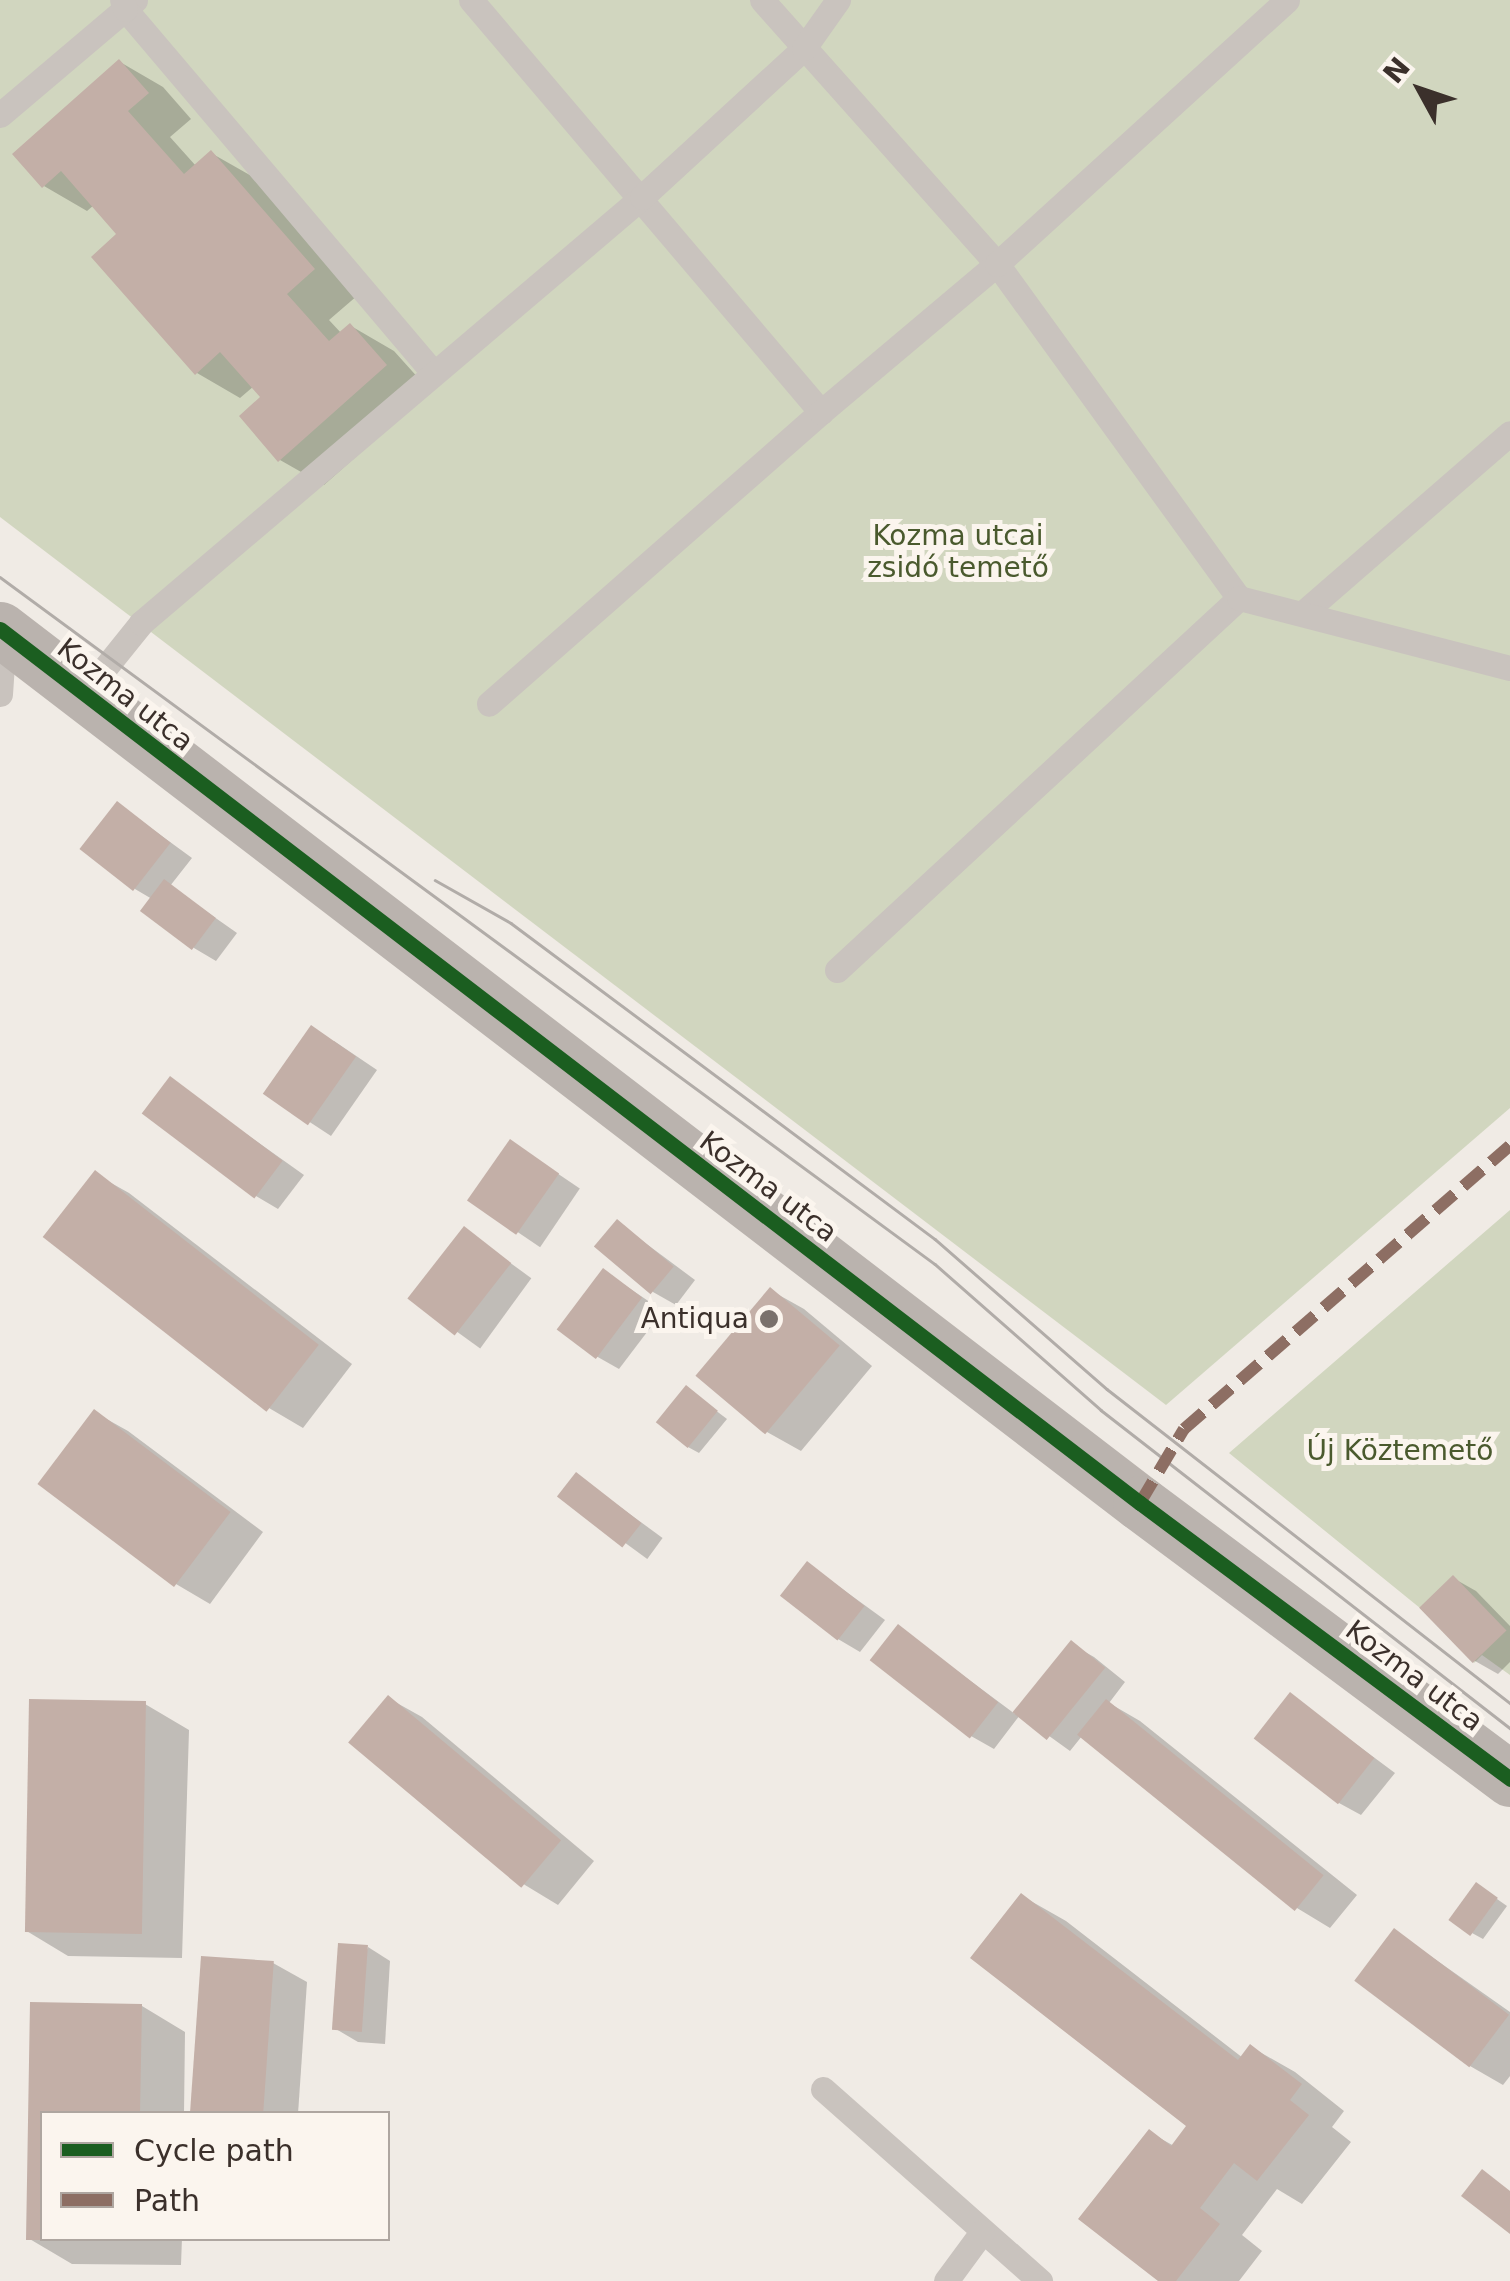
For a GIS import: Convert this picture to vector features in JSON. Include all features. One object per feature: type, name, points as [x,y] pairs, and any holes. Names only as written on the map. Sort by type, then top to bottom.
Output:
[{"type":"street","name":"Kozma utca","points":[[2,631],[1140,1503],[1510,1779]]},
{"type":"lane","points":[[471,0],[821,412]]},
{"type":"lane","points":[[762,0],[996,264],[1239,598],[1510,668]]},
{"type":"lane","points":[[84,694],[141,623],[642,197],[804,48],[838,0]]},
{"type":"lane","points":[[489,704],[996,264],[1287,0]]},
{"type":"lane","points":[[0,115],[127,3],[434,373]]},
{"type":"lane","points":[[1303,614],[1510,434]]},
{"type":"lane","points":[[837,970],[1239,598]]},
{"type":"lane","points":[[0,694],[2,631]]},
{"type":"lane","points":[[823,2089],[1040,2281]]},
{"type":"lane","points":[[946,2281],[982,2232]]},
{"type":"green space","name":"Kozma utcai zsidó temető","points":[[0,0],[1510,0],[1510,1108],[1166,1405],[0,517]]},
{"type":"green space","name":"Új Köztemető","points":[[1510,1210],[1510,1675],[1482,1655],[1474,1663],[1420,1608],[1229,1453]]},
{"type":"building","points":[[119,59],[149,93],[128,111],[184,174],[211,150],[315,269],[287,294],[329,341],[350,323],[387,365],[278,462],[239,416],[260,397],[220,352],[195,375],[91,257],[116,234],[61,171],[42,188],[12,154]]},
{"type":"building","points":[[117,801],[171,843],[133,891],[79,849]]},
{"type":"building","points":[[164,879],[216,918],[192,950],[140,911]]},
{"type":"building","points":[[311,1025],[356,1057],[308,1125],[263,1094]]},
{"type":"building","points":[[170,1076],[283,1161],[254,1198],[142,1114]]},
{"type":"building","points":[[510,1139],[559,1173],[516,1235],[467,1200]]},
{"type":"building","points":[[95,1170],[319,1345],[266,1412],[43,1237]]},
{"type":"building","points":[[617,1219],[674,1267],[651,1294],[594,1247]]},
{"type":"building","points":[[464,1226],[511,1263],[455,1335],[407,1298]]},
{"type":"building","points":[[603,1268],[642,1297],[596,1359],[557,1329]]},
{"type":"building","points":[[770,1287],[840,1345],[765,1434],[695,1376]]},
{"type":"building","points":[[686,1385],[718,1411],[688,1448],[656,1422]]},
{"type":"building","points":[[94,1409],[231,1512],[174,1587],[37,1484]]},
{"type":"building","points":[[576,1472],[641,1523],[622,1548],[557,1496]]},
{"type":"building","points":[[807,1561],[865,1606],[837,1641],[780,1596]]},
{"type":"building","points":[[1453,1575],[1506,1630],[1473,1663],[1419,1608]]},
{"type":"building","points":[[898,1624],[998,1702],[970,1738],[870,1660]]},
{"type":"building","points":[[1071,1640],[1105,1668],[1047,1740],[1012,1712]]},
{"type":"building","points":[[1290,1692],[1374,1758],[1338,1804],[1254,1738]]},
{"type":"building","points":[[388,1695],[561,1840],[521,1888],[348,1742]]},
{"type":"building","points":[[29,1699],[146,1701],[142,1934],[25,1932]]},
{"type":"building","points":[[1106,1699],[1324,1875],[1295,1911],[1077,1735]]},
{"type":"building","points":[[1476,1882],[1498,1898],[1470,1936],[1448,1920]]},
{"type":"building","points":[[1021,1893],[1238,2060],[1250,2044],[1302,2084],[1290,2100],[1309,2115],[1257,2181],[1234,2163],[1200,2208],[1220,2224],[1176,2281],[1158,2281],[1078,2219],[1149,2129],[1171,2146],[1186,2126],[970,1958]]},
{"type":"building","points":[[1394,1928],[1509,2015],[1469,2067],[1354,1981]]},
{"type":"building","points":[[338,1943],[368,1945],[362,2032],[332,2030]]},
{"type":"building","points":[[201,1956],[274,1961],[263,2111],[190,2111]]},
{"type":"building","points":[[30,2002],[142,2004],[140,2111],[40,2111],[40,2240],[26,2240]]},
{"type":"building","points":[[1482,2169],[1510,2191],[1510,2234],[1461,2196]]},
{"type":"tram line","points":[[0,577],[935,1264],[1101,1410],[1510,1728]]},
{"type":"tram line","points":[[435,880],[511,923],[935,1239],[1107,1389],[1510,1703]]},
{"type":"marked path","points":[[1140,1503],[1184,1429],[1510,1146]]},
{"type":"cycle path","points":[[0,629],[1140,1503],[1510,1779]]},
{"type":"place","name":"Antiqua","points":[[769,1319]]}]
